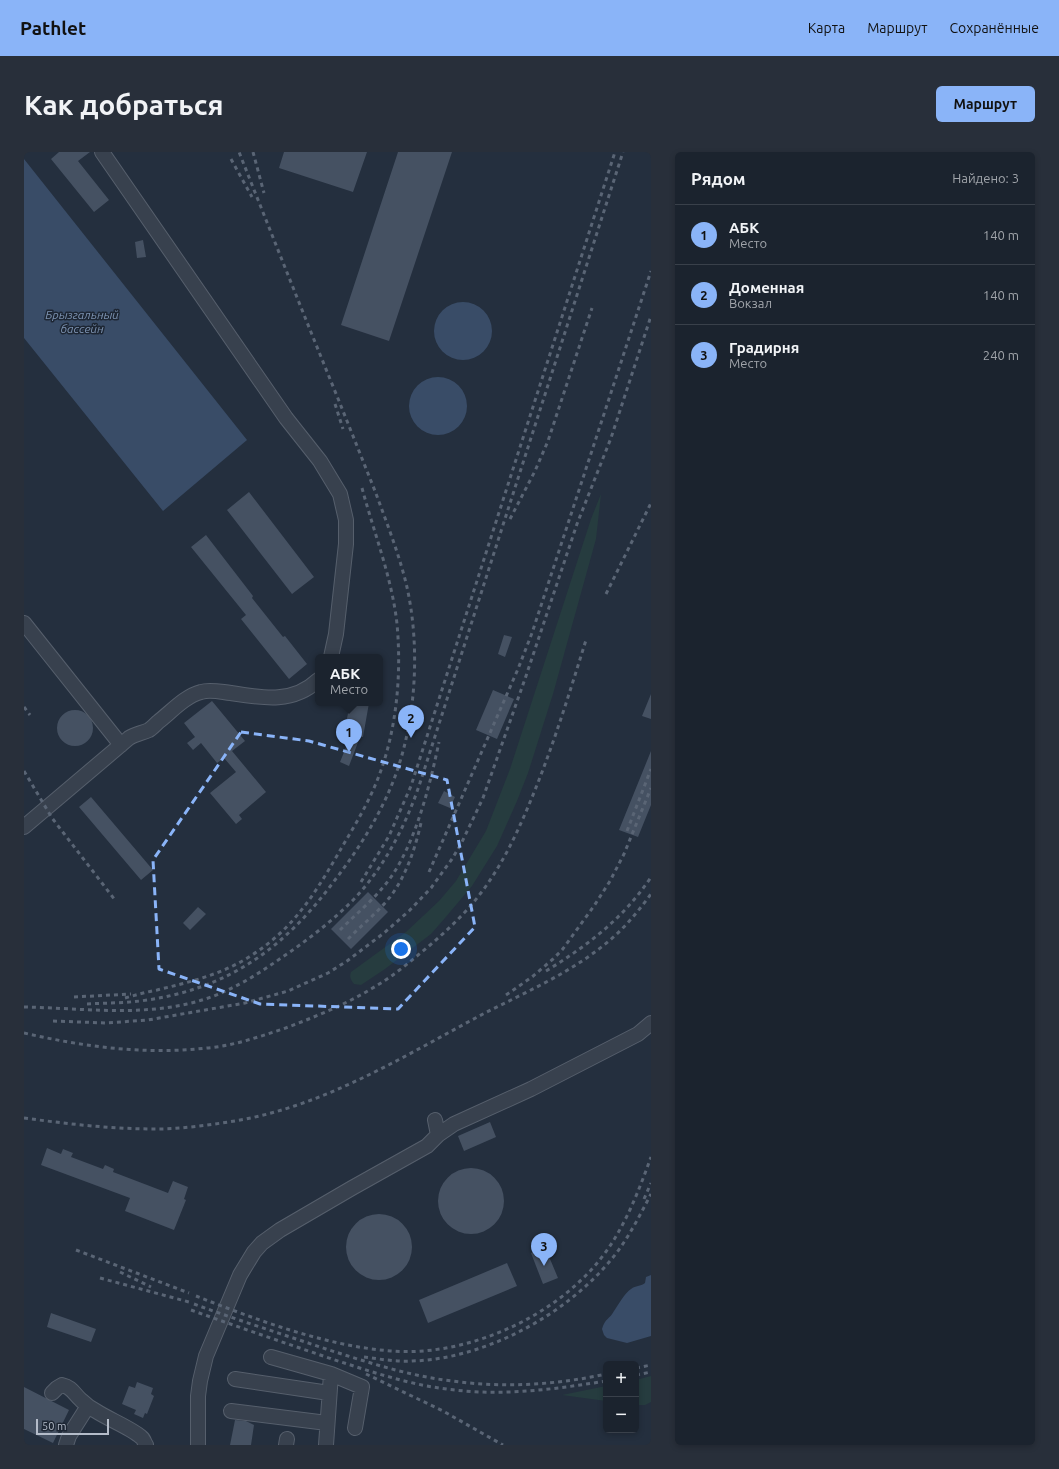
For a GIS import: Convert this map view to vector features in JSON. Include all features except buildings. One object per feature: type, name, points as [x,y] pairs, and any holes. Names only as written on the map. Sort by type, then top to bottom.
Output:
[{"type":"lane","points":[[102,152],[286,418],[320,461],[340,494],[346,520],[346,544],[336,638],[332,654]]},
{"type":"lane","points":[[24,623],[121,744]]},
{"type":"lane","points":[[24,827],[121,744],[138,733],[149,730],[186,700],[200,692],[211,691],[260,698],[273,698],[295,695],[306,690],[315,682]]},
{"type":"lane","points":[[198,1445],[198,1402],[203,1368],[229,1299],[240,1275],[254,1252],[262,1243],[280,1230],[427,1146],[438,1135],[454,1124],[531,1089],[626,1040],[651,1023]]},
{"type":"lane","points":[[434,1120],[438,1135]]},
{"type":"lane","points":[[270,1357],[330,1374],[362,1387],[355,1428]]},
{"type":"lane","points":[[326,1445],[330,1374]]},
{"type":"lane","points":[[235,1379],[330,1393]]},
{"type":"lane","points":[[52,1393],[62,1385],[66,1386],[88,1406],[109,1420],[143,1438],[146,1445]]},
{"type":"lane","points":[[66,1445],[88,1406]]},
{"type":"lane","points":[[231,1411],[328,1424]]},
{"type":"highlighted area","points":[[241,732],[309,741],[447,780],[475,927],[398,1009],[260,1004],[159,969],[153,860]]},
{"type":"green space","points":[[601,494],[596,539],[553,694],[528,773],[497,846],[472,886],[431,934],[385,969],[361,985],[354,984],[350,975],[351,972],[406,932],[439,901],[456,881],[486,831],[510,769],[591,519]]},
{"type":"green space","points":[[651,1376],[651,1402],[645,1405],[639,1405],[639,1379]]},
{"type":"green space","points":[[603,1387],[603,1401],[562,1395]]},
{"type":"water","name":"Брызгальный бассейн","points":[[24,159],[247,440],[163,511],[24,338]]},
{"type":"water","points":[[463,302],[479,307],[487,315],[492,331],[487,347],[479,355],[463,360],[447,355],[439,347],[434,331],[439,315],[447,307]]},
{"type":"water","points":[[438,377],[454,382],[462,390],[467,406],[462,422],[454,430],[438,435],[422,430],[414,422],[409,406],[414,390],[422,382]]},
{"type":"water","points":[[651,1275],[651,1336],[627,1343],[607,1338],[602,1329],[605,1323],[628,1291],[645,1283],[646,1277]]},
{"type":"railway","points":[[87,1004],[140,1001],[171,995],[200,987],[226,976],[251,962],[274,946],[316,905],[342,871],[369,831],[381,809],[396,773],[410,720],[415,664],[414,636],[406,583],[399,559],[375,491],[239,152]]},
{"type":"railway","points":[[253,152],[264,193]]},
{"type":"railway","points":[[361,882],[389,836],[411,786],[615,152]]},
{"type":"railway","points":[[24,1007],[147,1010],[187,1004],[214,996],[238,985],[261,971],[316,933],[339,914],[359,894],[381,865],[407,817],[420,783],[623,152]]},
{"type":"railway","points":[[231,159],[252,197]]},
{"type":"railway","points":[[429,872],[518,669],[532,633],[651,271]]},
{"type":"railway","points":[[510,519],[535,471],[548,441],[592,308]]},
{"type":"railway","points":[[53,1021],[106,1023],[148,1020],[245,1003],[288,991],[328,973],[347,961],[384,933],[409,911],[431,888],[461,844],[483,798],[577,524],[611,438],[651,316]]},
{"type":"railway","points":[[335,404],[343,429]]},
{"type":"railway","points":[[125,998],[181,984],[227,969],[249,957],[278,936],[300,912],[320,884],[370,797],[382,769],[388,749],[396,708],[399,665],[395,607],[362,488]]},
{"type":"railway","points":[[606,594],[651,503]]},
{"type":"railway","points":[[24,1033],[92,1046],[138,1050],[161,1051],[217,1047],[255,1038],[307,1020],[354,999],[390,977],[445,932],[473,903],[494,874],[508,850],[521,824],[544,767],[586,640]]},
{"type":"railway","points":[[24,707],[30,715]]},
{"type":"railway","points":[[340,930],[380,891],[400,863],[408,847],[421,812],[439,742]]},
{"type":"railway","points":[[627,831],[651,769]]},
{"type":"railway","points":[[24,771],[52,818],[115,900]]},
{"type":"railway","points":[[506,995],[532,977],[562,950],[594,906],[610,881],[624,854],[651,788]]},
{"type":"railway","points":[[348,939],[380,908],[396,889],[409,862],[421,823]]},
{"type":"railway","points":[[546,971],[576,952],[604,930],[629,905],[651,877]]},
{"type":"railway","points":[[24,1118],[106,1127],[166,1129],[235,1121],[268,1114],[301,1104],[363,1078],[561,974],[611,940],[651,894]]},
{"type":"railway","points":[[74,997],[131,994]]},
{"type":"railway","points":[[196,1296],[292,1331],[342,1344],[366,1348],[391,1351],[419,1351],[448,1348],[477,1341],[505,1330],[531,1317],[556,1301],[579,1282],[598,1262],[615,1238],[629,1212],[651,1157]]},
{"type":"railway","points":[[644,1199],[651,1183]]},
{"type":"railway","points":[[364,1357],[406,1361],[439,1358],[467,1352],[494,1343],[521,1331],[570,1300],[610,1261],[632,1229],[651,1194]]},
{"type":"railway","points":[[76,1250],[189,1293]]},
{"type":"railway","points":[[120,1272],[151,1287]]},
{"type":"railway","points":[[100,1278],[189,1302]]},
{"type":"railway","points":[[194,1304],[357,1359],[436,1379],[510,1385],[568,1381],[603,1375]]},
{"type":"railway","points":[[191,1310],[362,1369],[408,1382],[439,1388],[474,1392],[512,1392],[568,1387],[603,1381]]},
{"type":"railway","points":[[639,1367],[651,1365]]},
{"type":"railway","points":[[639,1374],[651,1372]]},
{"type":"railway","points":[[366,1374],[443,1411],[503,1445]]},
{"type":"place","name":"Доменная","points":[[411,738]]},
{"type":"place","name":"АБК","points":[[349,752]]},
{"type":"place","name":"Градирня","points":[[544,1266]]}]
